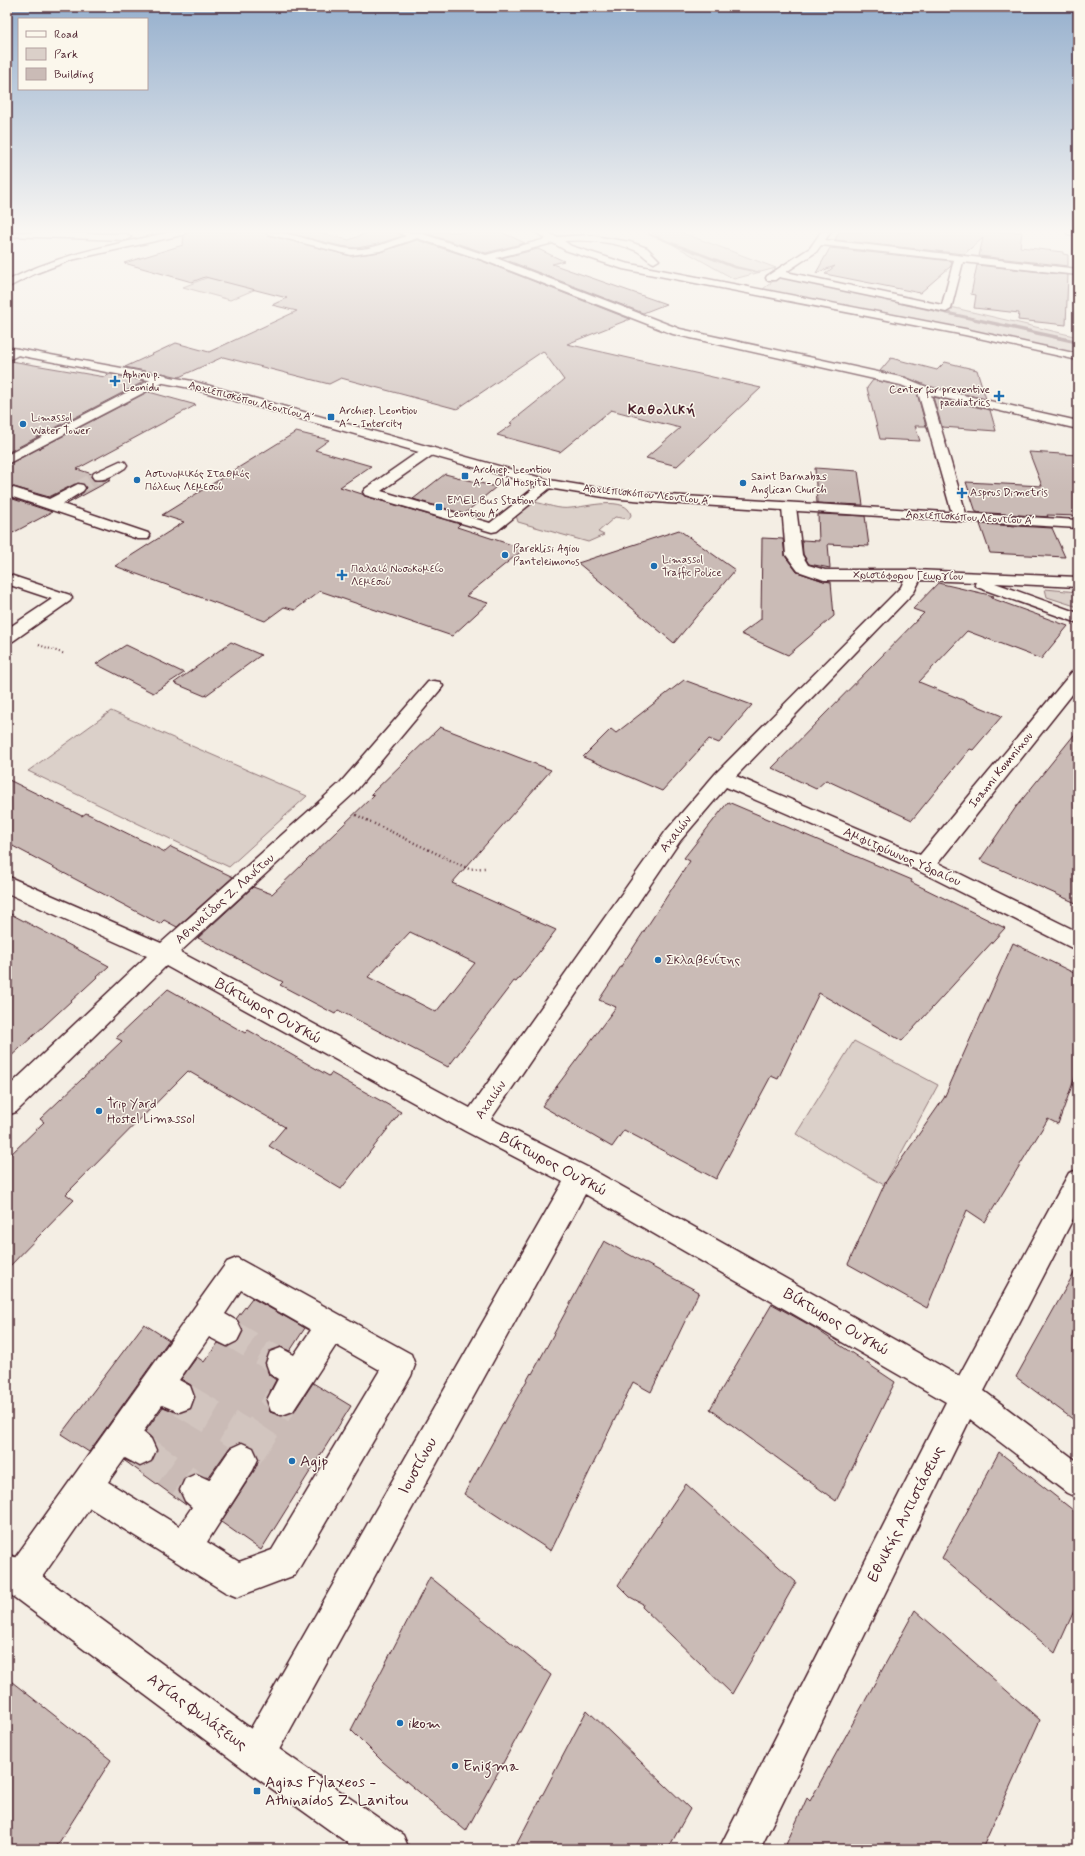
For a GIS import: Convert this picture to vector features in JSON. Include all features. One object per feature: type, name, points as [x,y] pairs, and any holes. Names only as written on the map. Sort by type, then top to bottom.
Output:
[{"type":"street","points":[[642,319],[677,332],[905,382],[923,390],[1076,428]]},
{"type":"street","points":[[896,319],[1078,357]]},
{"type":"street","points":[[7,358],[13,351]]},
{"type":"street","name":"Αρχιεπισκόπου Λεοντίου Α΄","points":[[13,351],[162,378],[362,431],[548,484],[632,496],[1078,524]]},
{"type":"street","points":[[7,460],[162,378]]},
{"type":"street","points":[[923,390],[960,517]]},
{"type":"street","points":[[429,451],[370,492],[492,528],[548,484]]},
{"type":"street","points":[[99,476],[120,465]]},
{"type":"street","points":[[51,504],[78,488]]},
{"type":"street","points":[[7,490],[143,536]]},
{"type":"street","name":"Χριστόφορου Γεωργίου","points":[[789,507],[794,555],[803,568],[824,575],[914,575],[1078,582]]},
{"type":"street","name":"Αχαιών","points":[[474,1123],[673,836],[723,778],[908,589],[914,575]]},
{"type":"street","points":[[963,577],[1078,618]]},
{"type":"street","points":[[7,579],[64,598],[7,637]]},
{"type":"street","name":"Ioanni Komninou","points":[[924,865],[1078,676]]},
{"type":"street","name":"Αθηναΐδος Ζ. Λανίτου","points":[[7,1104],[164,954],[347,788],[434,686]]},
{"type":"street","name":"Αμφιτρύωνος Υδραίου","points":[[723,778],[924,865],[1078,942]]},
{"type":"street","name":"Βίκτωρος Ουγκώ","points":[[7,884],[164,954],[474,1123],[580,1177],[965,1396],[1078,1482]]},
{"type":"street","name":"Ιουστίνου","points":[[256,1755],[580,1177]]},
{"type":"street","name":"Εθνικής Αντιστάσεως","points":[[739,1849],[965,1396],[1078,1182]]},
{"type":"street","points":[[13,1576],[85,1487],[131,1443],[216,1325],[237,1272],[400,1365],[283,1563],[237,1580],[85,1487]]},
{"type":"street","points":[[282,1400],[290,1370],[331,1326]]},
{"type":"street","points":[[184,1548],[205,1496],[242,1459]]},
{"type":"street","name":"Αγίας Φυλάξεως","points":[[13,1576],[256,1755],[389,1849]]},
{"type":"path","points":[[330,803],[469,869],[485,868]]},
{"type":"green space","points":[[885,319],[1000,319],[1078,337],[1078,359],[965,334]]},
{"type":"green space","points":[[534,502],[557,508],[605,504],[622,505],[628,509],[631,515],[629,519],[615,517],[598,532],[604,535],[588,542],[518,522],[516,515]]},
{"type":"green space","points":[[1045,589],[1078,592],[1078,607],[1047,597]]},
{"type":"green space","points":[[111,711],[307,796],[229,867],[28,771]]},
{"type":"green space","points":[[854,1041],[938,1085],[884,1185],[796,1134]]},
{"type":"building","points":[[281,319],[629,319],[567,344],[761,388],[677,466],[646,458],[680,428],[611,410],[560,452],[497,435],[513,424],[510,423],[564,380],[543,351],[457,409],[341,378],[329,384],[223,357],[179,377],[125,367],[176,343],[209,352]]},
{"type":"building","points":[[1018,319],[1066,319],[1066,325],[1018,320]]},
{"type":"building","points":[[891,358],[937,370],[945,362],[977,370],[986,399],[927,386],[905,377],[880,371]]},
{"type":"building","points":[[11,361],[105,377],[110,374],[145,381],[7,453],[7,362]]},
{"type":"building","points":[[873,380],[901,386],[917,393],[926,426],[915,426],[920,441],[880,439],[867,388]]},
{"type":"building","points":[[163,384],[149,392],[196,405],[77,469],[92,474],[91,477],[94,480],[111,480],[67,504],[84,492],[86,489],[84,484],[77,483],[49,497],[7,485],[7,465]]},
{"type":"building","points":[[933,397],[990,410],[996,431],[942,427]]},
{"type":"building","name":"Παλαιό Νοσοκομείο Λεμεσού","points":[[296,432],[329,440],[315,450],[371,466],[340,487],[365,496],[460,524],[457,527],[524,549],[466,596],[488,603],[452,636],[320,591],[295,610],[284,607],[265,621],[115,566],[184,522],[162,515]]},
{"type":"building","points":[[1029,452],[1078,455],[1078,516],[1047,515],[1048,517],[976,512],[966,482],[1042,486]]},
{"type":"building","points":[[815,468],[858,471],[863,505],[817,503]]},
{"type":"building","points":[[445,474],[496,487],[464,514],[413,499]]},
{"type":"building","points":[[7,497],[52,512],[7,536]]},
{"type":"building","points":[[818,514],[865,516],[869,546],[828,544],[830,568],[809,564],[803,554],[802,540],[819,541]]},
{"type":"building","points":[[980,524],[1052,528],[1065,557],[990,553]]},
{"type":"building","points":[[679,530],[735,570],[674,643],[578,563]]},
{"type":"building","points":[[762,538],[783,539],[785,556],[797,572],[831,582],[834,616],[788,655],[741,634],[761,619]]},
{"type":"building","points":[[938,583],[994,596],[991,598],[1068,626],[1041,659],[967,631],[919,682],[1002,716],[973,750],[970,749],[912,820],[826,780],[816,789],[772,768],[924,613],[913,609]]},
{"type":"building","points":[[231,642],[261,655],[205,696],[174,683]]},
{"type":"building","points":[[126,645],[184,673],[153,693],[96,664]]},
{"type":"building","points":[[684,680],[752,705],[719,743],[709,739],[662,791],[583,757],[611,729],[616,733]]},
{"type":"building","points":[[440,727],[551,770],[452,883],[556,930],[516,982],[514,981],[448,1067],[338,1010],[335,1014],[280,985],[283,982],[198,938],[253,887],[272,894],[374,795],[371,794]],"holes":[[[410,932],[475,963],[436,1012],[368,977]]]},
{"type":"building","points":[[1078,730],[1078,904],[980,860],[1016,807]]},
{"type":"building","points":[[7,779],[82,816],[86,813],[165,852],[171,847],[233,877],[177,927],[164,920],[160,924],[7,843]]},
{"type":"building","points":[[728,802],[912,880],[911,882],[1005,928],[902,1041],[819,993],[778,1079],[771,1076],[716,1179],[624,1130],[612,1147],[542,1106],[616,1007],[599,1000],[690,861],[684,858]]},
{"type":"building","points":[[7,912],[109,966],[7,1060]]},
{"type":"building","points":[[1013,943],[1078,975],[1078,1069],[1058,1124],[1048,1119],[985,1222],[967,1210],[927,1308],[848,1264],[885,1183],[944,1098]]},
{"type":"building","points":[[168,989],[245,1033],[248,1030],[329,1076],[331,1073],[401,1112],[341,1189],[269,1146],[285,1127],[188,1071],[66,1194],[74,1200],[7,1269],[7,1158],[44,1122],[40,1119],[122,1041],[116,1038]]},
{"type":"building","points":[[604,1241],[699,1292],[651,1392],[633,1382],[551,1551],[464,1494],[531,1373],[532,1374]]},
{"type":"building","points":[[1078,1266],[1078,1423],[1016,1377]]},
{"type":"building","points":[[252,1298],[305,1328],[290,1351],[280,1347],[269,1351],[265,1364],[269,1375],[276,1380],[266,1399],[270,1412],[281,1416],[294,1412],[313,1383],[351,1406],[261,1550],[221,1522],[254,1471],[259,1460],[254,1447],[243,1442],[230,1447],[208,1478],[197,1473],[184,1478],[179,1491],[186,1505],[125,1461],[141,1467],[152,1462],[157,1449],[152,1438],[145,1432],[163,1407],[178,1413],[191,1409],[195,1396],[191,1385],[181,1379],[197,1357],[204,1362],[218,1343],[228,1347],[238,1342],[243,1330],[236,1319]]},
{"type":"building","points":[[772,1304],[813,1327],[895,1382],[836,1501],[710,1409]]},
{"type":"building","points":[[144,1324],[169,1340],[89,1452],[61,1434]]},
{"type":"building","points":[[999,1452],[1078,1514],[1078,1602],[1055,1653],[942,1558]]},
{"type":"building","points":[[686,1484],[796,1582],[732,1694],[642,1607],[643,1604],[630,1597],[618,1585]]},
{"type":"building","points":[[430,1577],[551,1675],[466,1831],[383,1762],[351,1730]]},
{"type":"building","points":[[915,1610],[1040,1720],[982,1849],[784,1849],[807,1798],[810,1801]]},
{"type":"building","points":[[7,1678],[111,1760],[55,1849],[7,1849]]},
{"type":"building","points":[[587,1710],[690,1809],[668,1849],[514,1849]]},
{"type":"waterway","points":[[973,319],[1078,342]]},
{"type":"tunnel","points":[[78,488],[99,476]]},
{"type":"tunnel","points":[[227,1331],[281,1363]]},
{"type":"tunnel","points":[[179,1397],[185,1401]]},
{"type":"tunnel","points":[[183,1400],[254,1442]]},
{"type":"tunnel","points":[[254,1442],[282,1400]]},
{"type":"tunnel","points":[[245,1455],[254,1442]]},
{"type":"tunnel","points":[[140,1450],[196,1490]]},
{"type":"place","name":"Aphinu p. Leonidu","points":[[115,381]]},
{"type":"place","name":"Center for preventive paediatrics","points":[[999,396]]},
{"type":"place","name":"Archiep. Leontiou A´ - Intercity","points":[[331,417]]},
{"type":"place","name":"Limassol Water Tower","points":[[23,424]]},
{"type":"place","name":"Archiep. Leontiou A´ - Old Hospital","points":[[465,476]]},
{"type":"place","name":"Αστυνομικός Σταθμός Πόλεως Λεμεσού","points":[[137,480]]},
{"type":"place","name":"Saint Barnabas Anglican Church","points":[[743,483]]},
{"type":"place","name":"Aspros Dimetris","points":[[962,493]]},
{"type":"place","name":"EMEL Bus Station Leontiou A´","points":[[439,507]]},
{"type":"place","name":"Pareklisi Agiou Panteleimonos","points":[[505,555]]},
{"type":"place","name":"Limassol Traffic Police","points":[[654,566]]},
{"type":"place","name":"Παλαιό Νοσοκομείο Λεμεσού","points":[[342,575]]},
{"type":"place","name":"Σκλαβενίτης","points":[[658,960]]},
{"type":"place","name":"Trip Yard Hostel Limassol","points":[[99,1111]]},
{"type":"place","name":"Agip","points":[[292,1461]]},
{"type":"place","name":"ikom","points":[[400,1723]]},
{"type":"place","name":"Enigma","points":[[455,1766]]},
{"type":"place","name":"Agias Fylaxeos - Athinaidos Z. Lanitou","points":[[257,1791]]},
{"type":"district","name":"Καθολική","points":[[662,410]]}]
